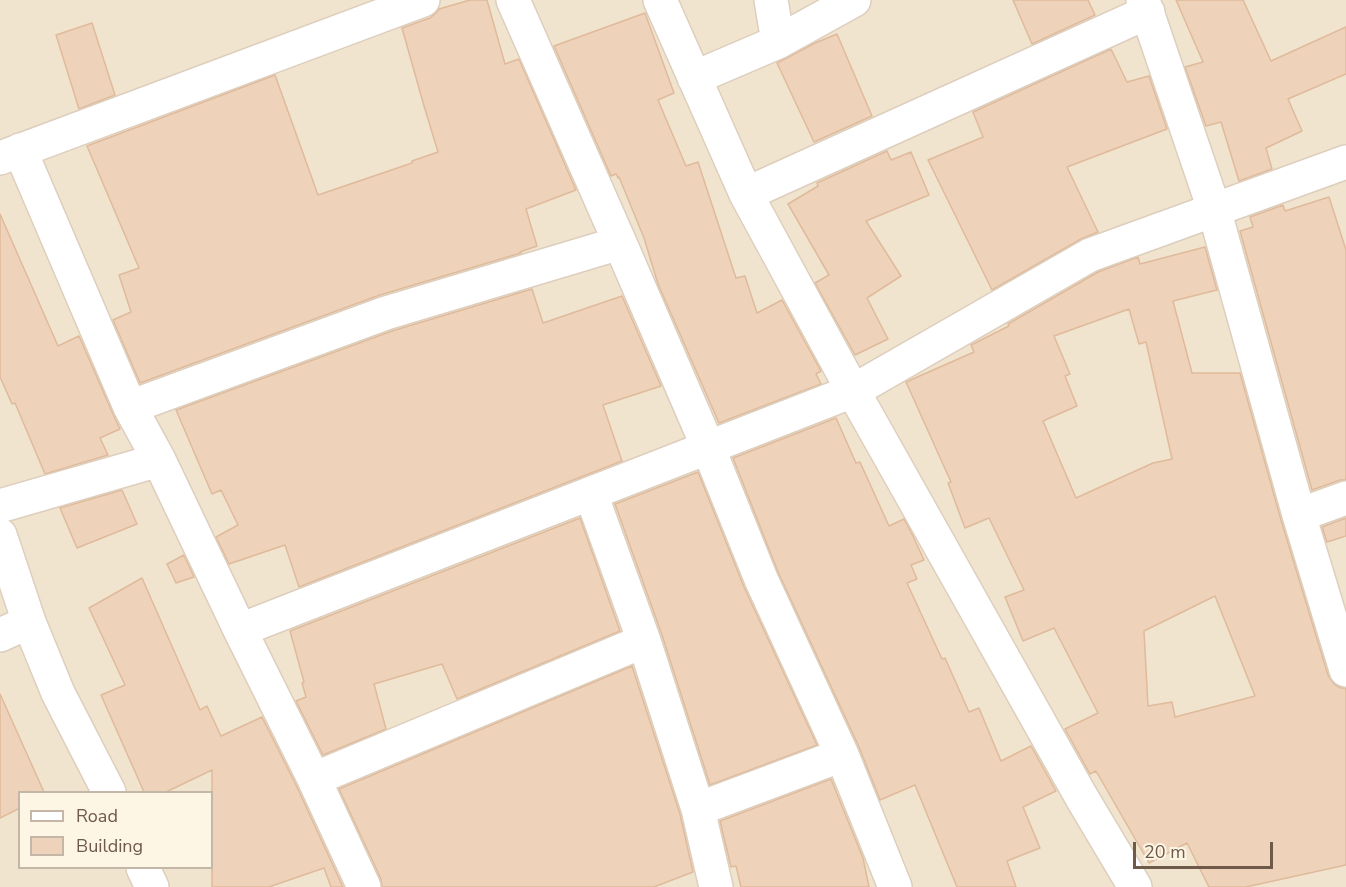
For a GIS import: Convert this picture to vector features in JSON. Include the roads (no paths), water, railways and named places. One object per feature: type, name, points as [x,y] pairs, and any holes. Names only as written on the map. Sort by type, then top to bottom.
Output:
[{"type":"street","points":[[364,887],[314,779],[159,460],[130,406],[10,154],[423,0]]},
{"type":"street","points":[[513,0],[708,447],[762,579],[842,755],[895,887]]},
{"type":"street","points":[[660,0],[746,194],[853,392],[1134,887]]},
{"type":"street","points":[[771,0],[778,42]]},
{"type":"street","points":[[694,78],[778,42],[854,0]]},
{"type":"street","points":[[746,194],[1146,6],[1214,209],[1299,515],[1346,670]]},
{"type":"street","points":[[240,630],[853,392],[1090,255],[1346,162]]},
{"type":"street","points":[[130,406],[386,314],[620,243]]},
{"type":"street","points":[[0,506],[159,460]]},
{"type":"street","points":[[591,494],[644,641],[698,809],[716,887]]},
{"type":"street","points":[[1299,515],[1346,498]]},
{"type":"street","points":[[0,535],[14,629],[58,693],[109,791]]},
{"type":"street","points":[[314,779],[644,641]]},
{"type":"street","points":[[698,809],[842,755]]},
{"type":"street","points":[[144,869],[152,887]]}]
